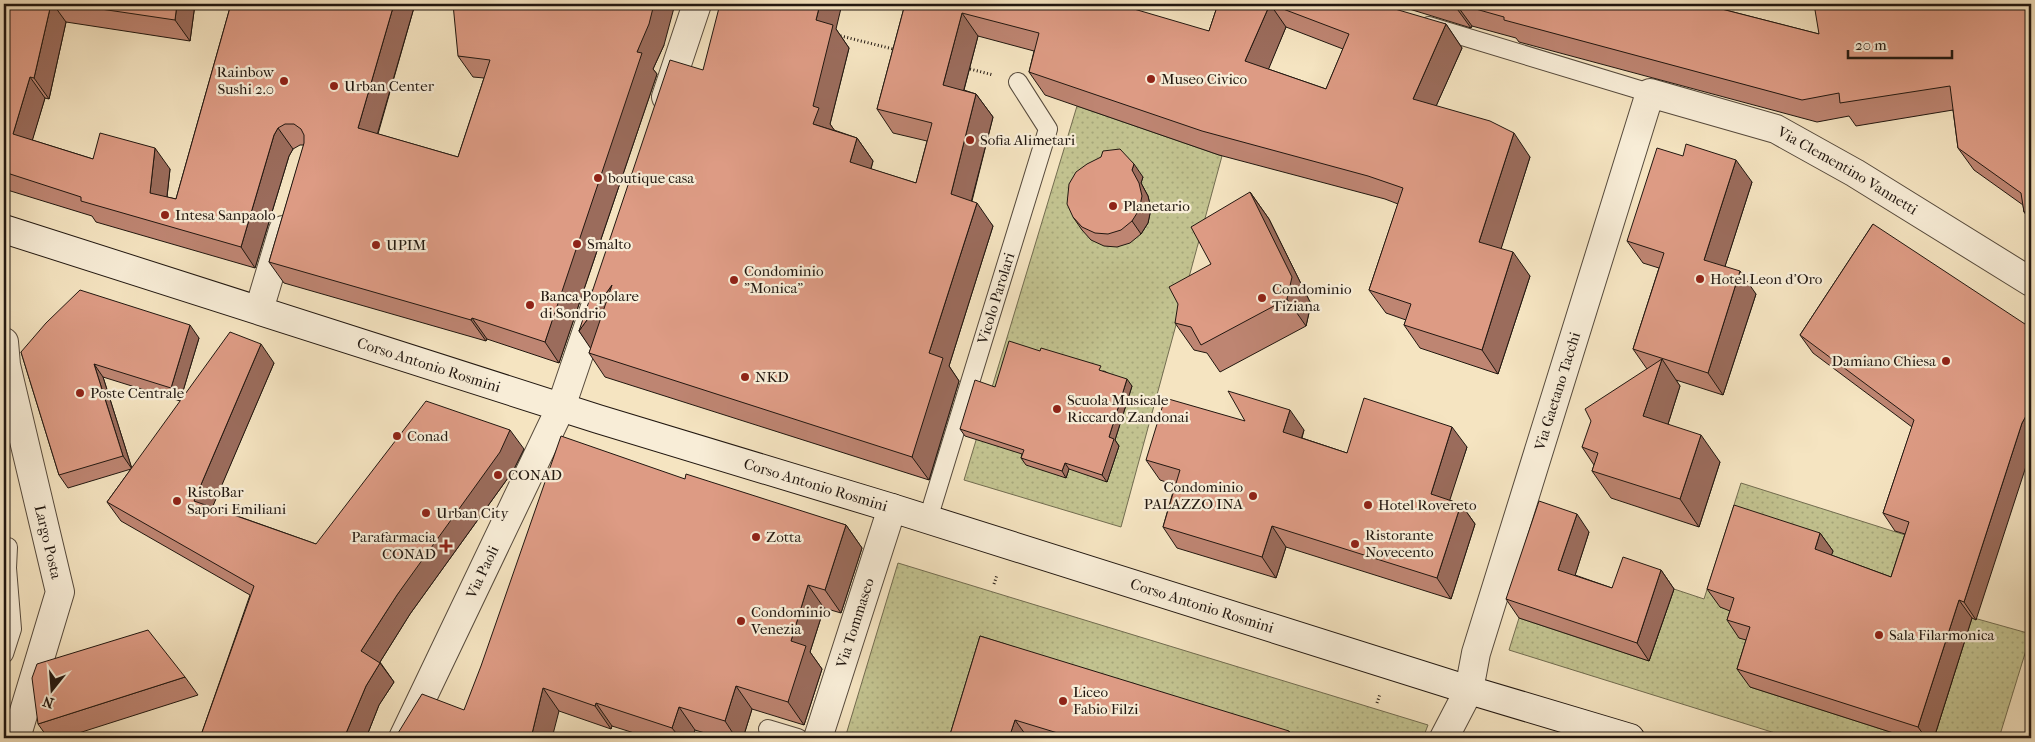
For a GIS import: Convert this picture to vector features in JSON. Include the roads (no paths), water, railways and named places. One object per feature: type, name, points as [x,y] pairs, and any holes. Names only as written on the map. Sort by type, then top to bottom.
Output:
[{"type":"street","points":[[657,125],[697,4]]},
{"type":"street","name":"Via Clementino Vannetti","points":[[1650,93],[1776,129],[1855,173],[2031,282]]},
{"type":"street","name":"Via Gaetano Tacchi","points":[[1444,738],[1468,690],[1482,634],[1650,93]]},
{"type":"street","points":[[258,310],[291,205]]},
{"type":"street","name":"Corso Antonio Rosmini","points":[[4,229],[561,407],[928,519],[1468,690],[1630,738]]},
{"type":"street","name":"Via Paoli","points":[[403,738],[561,407],[603,283]]},
{"type":"street","name":"Largo Posta","points":[[4,342],[6,365],[60,592],[16,738]]},
{"type":"street","name":"Via Tommaseo","points":[[818,738],[892,508]]},
{"type":"lane","points":[[1412,21],[1650,93]]},
{"type":"lane","name":"Vicolo Parolari","points":[[928,519],[1048,130],[1018,82]]},
{"type":"lane","points":[[4,654],[12,629],[7,568],[8,547]]},
{"type":"lane","points":[[768,729],[798,738]]},
{"type":"place","name":"Museo Civico","points":[[1151,79]]},
{"type":"place","name":"Rainbow Sushi 2.0","points":[[284,81]]},
{"type":"place","name":"Urban Center","points":[[334,86]]},
{"type":"place","name":"Sofia Alimetari","points":[[970,140]]},
{"type":"place","name":"boutique casa","points":[[598,178]]},
{"type":"place","name":"Planetario","points":[[1113,206]]},
{"type":"place","name":"Intesa Sanpaolo","points":[[165,215]]},
{"type":"place","name":"Smalto","points":[[577,244]]},
{"type":"place","name":"UPIM","points":[[376,245]]},
{"type":"place","name":"Hotel Leon d'Oro","points":[[1700,279]]},
{"type":"place","name":"Condominio \"Monica\"","points":[[734,280]]},
{"type":"place","name":"Condominio Tiziana","points":[[1262,298]]},
{"type":"place","name":"Banca Popolare di Sondrio","points":[[530,305]]},
{"type":"place","name":"Damiano Chiesa","points":[[1946,361]]},
{"type":"place","name":"NKD","points":[[745,377]]},
{"type":"place","name":"Poste Centrale","points":[[80,393]]},
{"type":"place","name":"Scuola Musicale Riccardo Zandonai","points":[[1057,409]]},
{"type":"place","name":"Conad","points":[[397,436]]},
{"type":"place","name":"CONAD","points":[[498,475]]},
{"type":"place","name":"Condominio PALAZZO INA","points":[[1253,496]]},
{"type":"place","name":"RistoBar Sapori Emiliani","points":[[177,501]]},
{"type":"place","name":"Hotel Rovereto","points":[[1368,505]]},
{"type":"place","name":"Urban City","points":[[426,513]]},
{"type":"place","name":"Zotta","points":[[756,537]]},
{"type":"place","name":"Ristorante Novecento","points":[[1355,544]]},
{"type":"place","name":"Parafarmacia CONAD","points":[[446,546]]},
{"type":"place","name":"Condominio Venezia","points":[[741,621]]},
{"type":"place","name":"Sala Filarmonica","points":[[1879,635]]},
{"type":"place","name":"Liceo Fabio Filzi","points":[[1063,701]]}]
